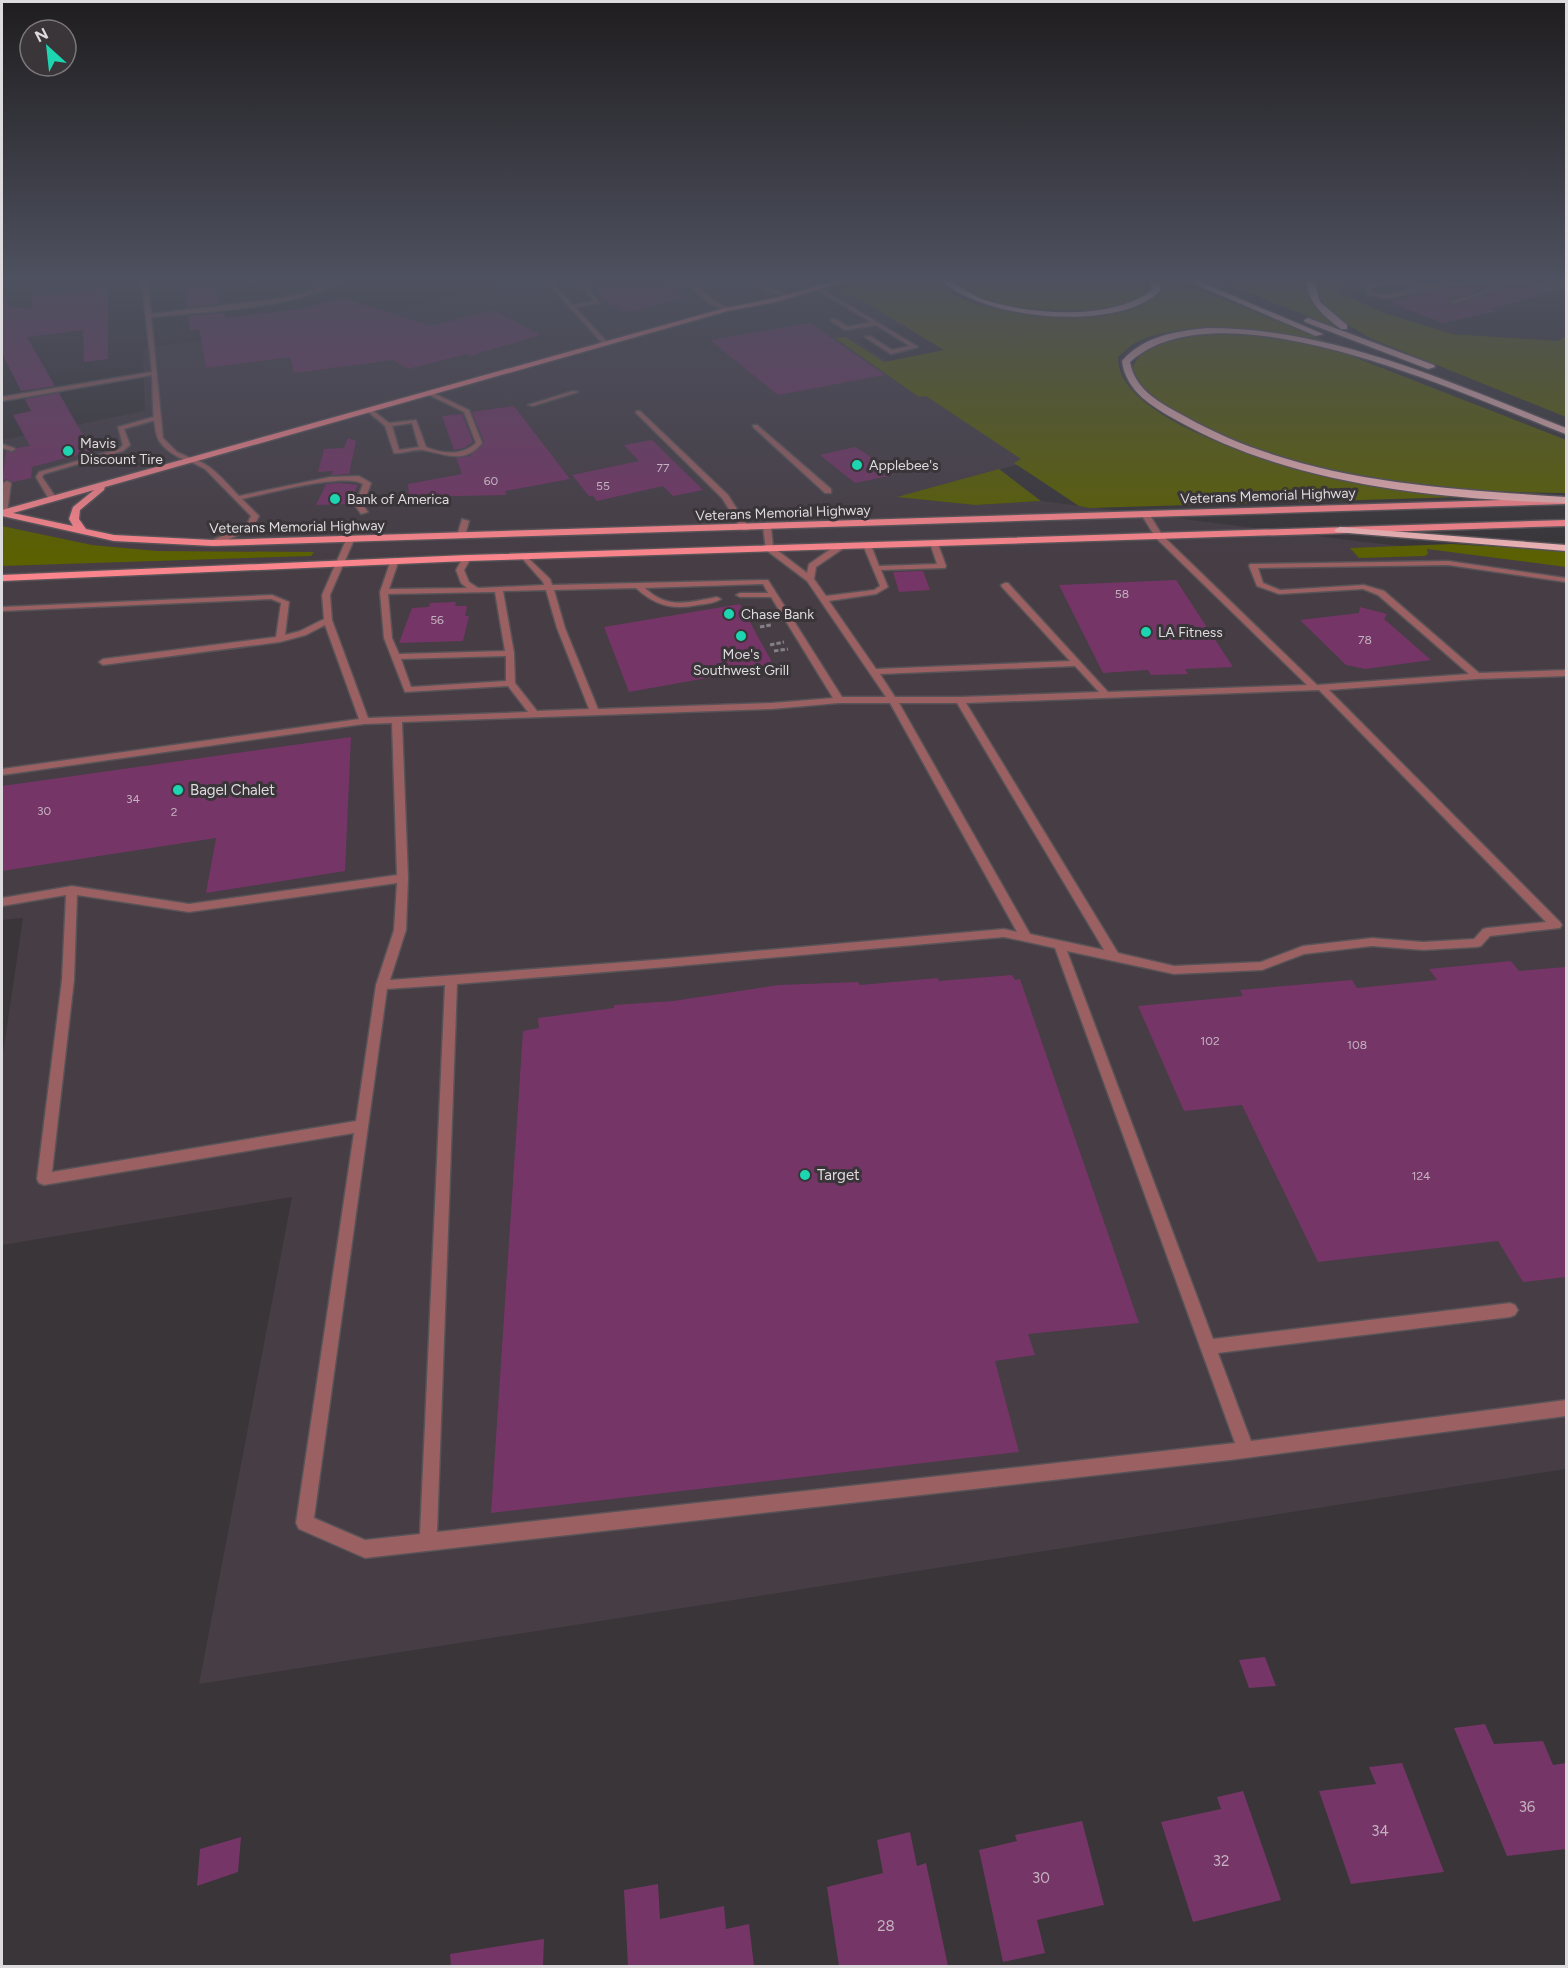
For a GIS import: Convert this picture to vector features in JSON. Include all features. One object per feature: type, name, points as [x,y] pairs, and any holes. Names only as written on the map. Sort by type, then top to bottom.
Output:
[{"type":"highway","points":[[1126,373],[1135,386],[1152,401],[1198,429],[1255,452],[1335,475],[1396,486],[1566,500]]},
{"type":"highway","points":[[1411,373],[1434,380]]},
{"type":"highway","points":[[1416,373],[1566,431]]},
{"type":"highway","points":[[1523,403],[1566,420]]},
{"type":"highway","points":[[1340,530],[1566,548]]},
{"type":"main road","points":[[2,513],[500,373]]},
{"type":"main road","points":[[86,533],[74,523],[72,515],[103,486]]},
{"type":"main road","name":"Veterans Memorial Highway","points":[[2,513],[86,533],[149,542],[213,543],[746,528],[1566,500]]},
{"type":"main road","points":[[2,578],[395,560],[1566,523]]},
{"type":"street","points":[[2,399],[154,373],[160,438],[175,453],[207,468],[255,516],[249,527],[213,543]]},
{"type":"street","points":[[531,405],[575,392]]},
{"type":"street","points":[[369,410],[388,424],[396,453],[423,448],[442,455],[455,454],[477,447],[479,443],[467,411],[429,393]]},
{"type":"street","points":[[638,412],[725,497],[746,528]]},
{"type":"street","points":[[53,499],[40,482],[41,473],[121,450],[127,445],[120,428],[157,418]]},
{"type":"street","points":[[388,424],[414,421],[423,448]]},
{"type":"street","points":[[755,426],[828,491]]},
{"type":"street","points":[[2,446],[12,449]]},
{"type":"street","points":[[237,498],[330,479],[359,478],[367,483],[359,505],[364,512]]},
{"type":"street","points":[[2,513],[5,486]]},
{"type":"street","points":[[1145,514],[1159,536],[1561,924]]},
{"type":"street","points":[[461,536],[465,521]]},
{"type":"street","points":[[767,527],[769,548],[810,579],[894,702],[1026,937]]},
{"type":"street","points":[[350,540],[326,595],[328,620],[364,721]]},
{"type":"street","points":[[876,568],[942,566],[934,543]]},
{"type":"street","points":[[822,599],[876,592],[884,587],[867,545]]},
{"type":"street","points":[[810,579],[812,566],[841,546]]},
{"type":"street","points":[[524,556],[547,581],[561,628],[595,712]]},
{"type":"street","points":[[467,558],[460,570],[465,583],[476,590]]},
{"type":"street","points":[[395,560],[384,592],[388,638],[408,690],[510,683]]},
{"type":"street","points":[[1477,676],[1381,593],[1364,587],[1279,592],[1260,584],[1253,566],[1448,563],[1566,580]]},
{"type":"street","points":[[384,592],[765,582],[839,700]]},
{"type":"street","points":[[1005,585],[1105,694]]},
{"type":"street","points":[[639,586],[650,598],[667,606],[717,599]]},
{"type":"street","points":[[499,589],[510,652],[510,683],[534,714]]},
{"type":"street","points":[[740,595],[773,595]]},
{"type":"street","points":[[2,609],[272,597],[285,602],[280,639]]},
{"type":"street","points":[[103,662],[280,639],[303,633],[328,620]]},
{"type":"street","points":[[396,657],[510,652]]},
{"type":"street","points":[[873,672],[1077,663]]},
{"type":"street","points":[[2,772],[364,721],[772,706],[839,700],[894,702],[1318,687],[1477,676],[1566,673]]},
{"type":"street","points":[[960,700],[1113,954]]},
{"type":"street","points":[[397,720],[403,878],[400,930],[382,985],[304,1523],[365,1549],[1246,1449],[1566,1408]]},
{"type":"street","points":[[2,902],[72,890],[189,908],[403,878]]},
{"type":"street","points":[[72,890],[68,980],[44,1179],[360,1126]]},
{"type":"street","points":[[382,985],[1004,933],[1113,954],[1174,969],[1262,966],[1307,949],[1372,942],[1423,946],[1477,943],[1487,932],[1561,924]]},
{"type":"street","points":[[1059,944],[1246,1449]]},
{"type":"street","points":[[428,1542],[451,979]]},
{"type":"street","points":[[1208,1347],[1510,1310]]},
{"type":"shaded area","points":[[144,373],[906,373],[1038,459],[899,497],[975,505],[1041,501],[1364,542],[1566,563],[1566,1469],[199,1684],[292,1197],[2,1245],[2,1060],[23,918],[2,920],[2,440],[145,411]]},
{"type":"shaded area","points":[[885,373],[1123,373],[1126,382],[1149,405],[1182,426],[1223,444],[1307,472],[1344,481],[1461,497],[1090,508],[1079,506],[1014,463],[1021,459],[926,396],[919,397]]},
{"type":"shaded area","points":[[1135,373],[1394,373],[1566,440],[1566,493],[1426,486],[1332,471],[1243,444],[1201,425],[1164,404],[1141,383]]},
{"type":"shaded area","points":[[1456,373],[1566,373],[1566,417]]},
{"type":"shaded area","points":[[999,469],[1041,501],[975,505],[897,497]]},
{"type":"shaded area","points":[[2,526],[92,545],[157,551],[314,552],[311,556],[2,566]]},
{"type":"shaded area","points":[[1452,544],[1566,551],[1566,567],[1427,549],[1428,554],[1425,556],[1359,558],[1350,548]]},
{"type":"building","points":[[12,373],[47,373],[55,386],[21,391]]},
{"type":"building","points":[[751,373],[882,373],[885,375],[778,395]]},
{"type":"building","points":[[59,393],[92,451],[32,467],[31,478],[13,482],[6,479],[2,482],[6,451],[13,453],[17,448],[30,446],[13,415],[31,411],[25,399]]},
{"type":"building","points":[[514,406],[570,479],[505,491],[506,495],[409,497],[408,484],[462,474],[456,458],[470,456],[484,442],[472,412]]},
{"type":"building","points":[[462,414],[473,442],[464,448],[454,450],[442,416]]},
{"type":"building","points":[[348,438],[356,441],[349,474],[331,475],[333,471],[318,472],[324,449],[344,448]]},
{"type":"building","points":[[652,440],[703,490],[673,496],[663,486],[597,501],[593,496],[589,496],[572,475],[639,461],[624,445]]},
{"type":"building","name":"Applebee's","points":[[855,447],[894,475],[855,483],[820,455]]},
{"type":"building","name":"Bank of America","points":[[326,484],[358,485],[349,504],[316,505]]},
{"type":"building","points":[[923,571],[930,590],[899,592],[893,572]]},
{"type":"building","name":"LA Fitness","points":[[1176,580],[1233,667],[1185,669],[1188,674],[1151,675],[1148,670],[1103,673],[1059,585]]},
{"type":"building","points":[[456,602],[455,606],[467,606],[465,616],[469,616],[463,641],[399,643],[412,608],[429,607],[430,603]]},
{"type":"building","points":[[740,604],[774,666],[629,692],[604,627]]},
{"type":"building","points":[[1360,607],[1387,614],[1384,619],[1431,660],[1365,669],[1346,665],[1300,620],[1359,613]]},
{"type":"building","points":[[351,737],[345,871],[206,893],[216,838],[2,871],[2,786]]},
{"type":"building","points":[[1511,961],[1519,971],[1566,967],[1566,1277],[1523,1282],[1498,1241],[1318,1262],[1242,1105],[1184,1111],[1138,1006],[1243,996],[1240,990],[1352,980],[1357,988],[1437,980],[1429,969]]},
{"type":"building","points":[[1012,975],[1015,980],[1020,979],[1139,1323],[1028,1334],[1035,1355],[995,1361],[1019,1452],[491,1513],[523,1031],[539,1028],[538,1018],[614,1008],[614,1005],[673,1001],[779,985],[858,982],[860,985],[938,978],[939,981]]},
{"type":"building","points":[[1265,1657],[1276,1686],[1249,1688],[1239,1660]]},
{"type":"building","points":[[1485,1724],[1494,1744],[1543,1741],[1553,1765],[1566,1763],[1566,1849],[1507,1856],[1454,1728]]},
{"type":"building","points":[[1402,1763],[1444,1872],[1351,1884],[1319,1791],[1376,1784],[1369,1767]]},
{"type":"building","points":[[1243,1791],[1281,1900],[1193,1922],[1161,1822],[1221,1809],[1217,1797]]},
{"type":"building","points":[[1082,1821],[1104,1905],[1037,1920],[1045,1953],[1003,1962],[979,1850],[1017,1841],[1015,1835]]},
{"type":"building","points":[[910,1832],[917,1866],[926,1863],[948,1966],[839,1966],[827,1887],[883,1873],[877,1840]]},
{"type":"building","points":[[241,1837],[238,1872],[197,1886],[200,1849]]},
{"type":"building","points":[[658,1884],[660,1919],[724,1906],[726,1929],[749,1924],[754,1966],[628,1966],[624,1890]]},
{"type":"building","points":[[544,1939],[543,1966],[451,1966],[450,1954]]},
{"type":"place","name":"Mavis Discount Tire","points":[[68,451]]},
{"type":"place","name":"Applebee's","points":[[857,465]]},
{"type":"place","name":"Bank of America","points":[[335,499]]},
{"type":"place","name":"Chase Bank","points":[[729,614]]},
{"type":"place","name":"LA Fitness","points":[[1146,632]]},
{"type":"place","name":"Moe's Southwest Grill","points":[[741,636]]},
{"type":"place","name":"Bagel Chalet","points":[[178,790]]},
{"type":"place","name":"Target","points":[[805,1175]]}]
